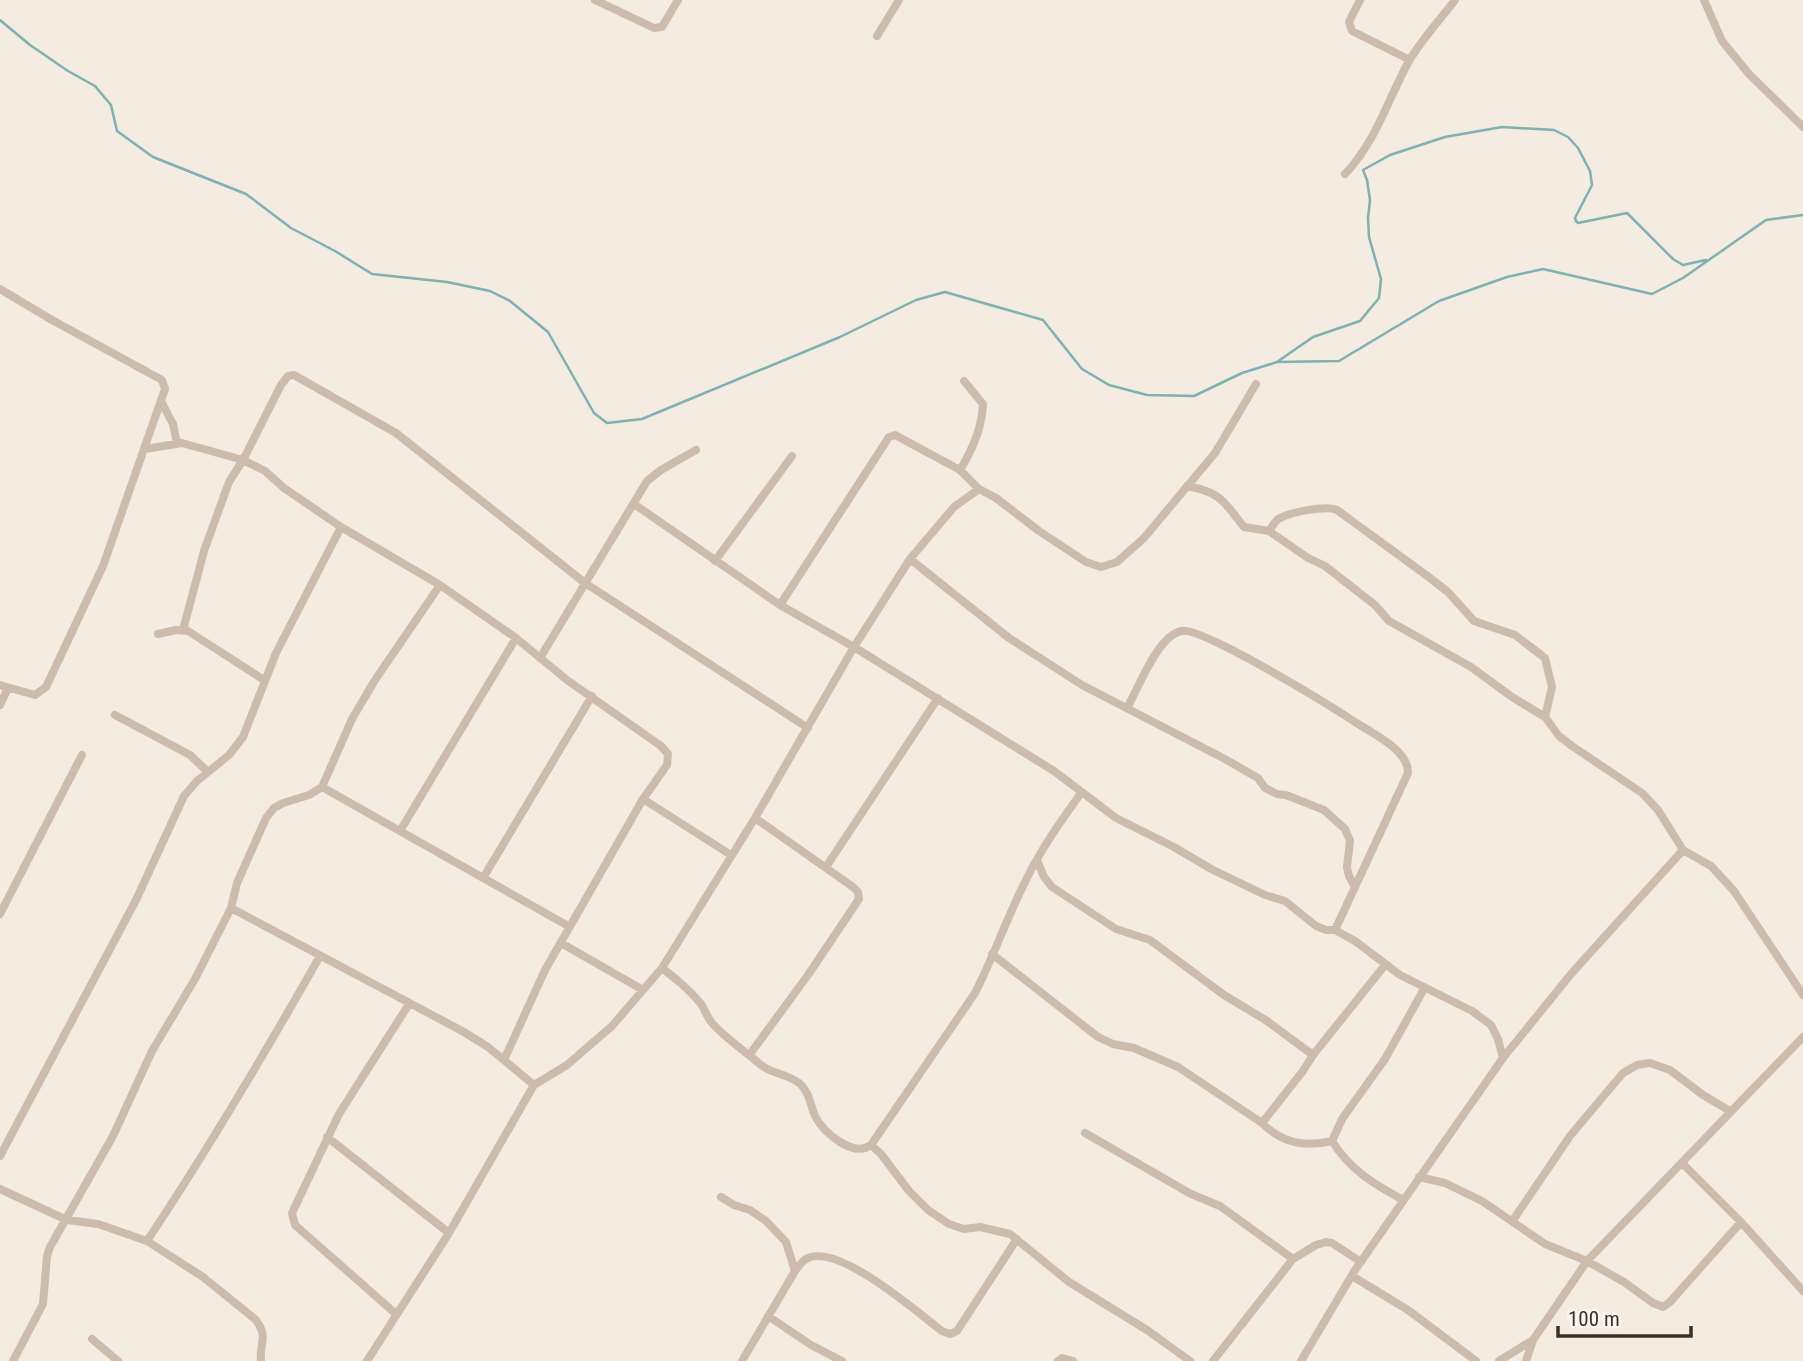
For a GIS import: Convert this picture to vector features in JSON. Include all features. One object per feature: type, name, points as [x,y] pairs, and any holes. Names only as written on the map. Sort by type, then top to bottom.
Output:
[{"type":"street","points":[[595,0],[654,28],[663,27],[678,0]]},
{"type":"street","points":[[877,36],[899,0]]},
{"type":"street","points":[[1360,0],[1349,22],[1352,31],[1410,60]]},
{"type":"street","points":[[1345,174],[1356,162],[1380,121],[1410,60],[1455,0]]},
{"type":"street","points":[[1704,0],[1721,41],[1759,84],[1803,127]]},
{"type":"street","points":[[0,289],[162,380],[165,389],[103,566],[46,687],[35,695],[4,686],[0,705]]},
{"type":"street","points":[[183,629],[190,599],[229,482],[281,385],[288,376],[294,374],[396,433],[585,583],[808,728]]},
{"type":"street","points":[[960,470],[972,450],[982,419],[983,404],[964,382]]},
{"type":"street","points":[[780,605],[889,437],[895,435],[906,439],[960,470],[979,489],[1086,562],[1101,567],[1117,562],[1143,538],[1215,453],[1256,384]]},
{"type":"street","points":[[161,401],[173,424],[177,443]]},
{"type":"street","points":[[145,449],[177,443],[196,446],[243,460],[265,471],[284,488],[341,527],[440,584],[661,746],[668,754],[667,765],[643,799],[532,994],[504,1060]]},
{"type":"street","points":[[540,658],[648,481],[661,470],[696,450]]},
{"type":"street","points":[[715,561],[792,456]]},
{"type":"street","points":[[1187,486],[1206,489],[1218,495],[1244,527],[1269,531],[1308,558],[1325,566],[1375,605],[1389,621],[1471,667],[1545,717],[1559,736],[1642,793],[1658,810],[1683,850],[1711,866],[1734,891],[1803,995]]},
{"type":"street","points":[[367,1361],[449,1233],[534,1085],[587,1049],[612,1026],[662,968],[755,818],[854,647],[910,559],[954,507],[979,489]]},
{"type":"street","points":[[634,504],[780,605],[854,647],[1054,771],[1116,818],[1211,869],[1265,895],[1286,901],[1317,926],[1335,930],[1424,989],[1472,1011],[1491,1025],[1503,1058]]},
{"type":"street","points":[[1269,531],[1280,518],[1321,507],[1337,510],[1448,592],[1474,621],[1514,635],[1530,644],[1545,658],[1552,687],[1545,717]]},
{"type":"street","points":[[0,1156],[136,900],[184,796],[229,755],[243,737],[264,680],[341,527]]},
{"type":"street","points":[[910,559],[1009,638],[1083,685],[1258,778],[1265,788],[1324,810],[1345,829],[1350,841],[1347,867],[1354,887]]},
{"type":"street","points":[[13,1361],[43,1304],[47,1256],[54,1238],[67,1220],[113,1136],[152,1051],[195,979],[231,908],[237,883],[266,818],[274,808],[309,795],[321,787],[352,719],[440,584]]},
{"type":"street","points":[[158,634],[183,629],[188,631],[264,680]]},
{"type":"street","points":[[1127,708],[1156,650],[1170,637],[1181,631],[1190,631],[1216,641],[1337,710],[1398,751],[1408,765],[1408,773],[1335,930]]},
{"type":"street","points":[[400,831],[516,638]]},
{"type":"street","points":[[483,878],[592,696]]},
{"type":"street","points":[[827,867],[938,698]]},
{"type":"street","points":[[115,715],[190,755],[208,772]]},
{"type":"street","points":[[0,914],[82,755]]},
{"type":"street","points":[[321,787],[570,927]]},
{"type":"street","points":[[662,968],[689,991],[703,1007],[710,1021],[763,1067],[801,1084],[808,1094],[815,1116],[835,1138],[855,1149],[865,1150],[871,1146],[975,993],[1037,860],[1081,793]]},
{"type":"street","points":[[643,799],[731,855]]},
{"type":"street","points":[[750,1054],[859,899],[858,892],[853,887],[755,818]]},
{"type":"street","points":[[1312,1361],[1303,1357],[1352,1276],[1503,1058],[1571,974],[1683,850]]},
{"type":"street","points":[[1037,860],[1044,877],[1052,887],[1116,929],[1150,940],[1224,995],[1267,1021],[1313,1055]]},
{"type":"street","points":[[231,908],[464,1032],[534,1085]]},
{"type":"street","points":[[561,943],[643,990]]},
{"type":"street","points":[[992,954],[1098,1037],[1113,1044],[1134,1048],[1178,1067],[1262,1123],[1273,1134],[1299,1144],[1316,1145],[1332,1141]]},
{"type":"street","points":[[147,1241],[230,1113],[320,956]]},
{"type":"street","points":[[1262,1123],[1385,965]]},
{"type":"street","points":[[1332,1141],[1342,1119],[1384,1059],[1424,989]]},
{"type":"street","points":[[396,1314],[295,1225],[292,1213],[339,1114],[409,1004]]},
{"type":"street","points":[[1527,1361],[1533,1340],[1587,1261],[1803,1037]]},
{"type":"street","points":[[1513,1220],[1570,1136],[1623,1073],[1637,1065],[1650,1063],[1670,1070],[1730,1111]]},
{"type":"street","points":[[1085,1133],[1191,1194],[1220,1206],[1293,1259]]},
{"type":"street","points":[[327,1137],[449,1233]]},
{"type":"street","points":[[1332,1141],[1343,1158],[1369,1182],[1403,1200]]},
{"type":"street","points":[[871,1146],[881,1154],[909,1192],[928,1210],[949,1224],[964,1229],[980,1227],[1000,1231],[1017,1239],[1069,1282],[1147,1330],[1190,1361]]},
{"type":"street","points":[[1683,1164],[1741,1222],[1803,1291]]},
{"type":"street","points":[[1419,1177],[1445,1183],[1513,1220],[1545,1244],[1587,1261],[1663,1307],[1671,1303],[1741,1222]]},
{"type":"street","points":[[0,1189],[67,1220],[98,1224],[147,1241],[203,1277],[256,1320],[264,1336],[259,1359]]},
{"type":"street","points":[[720,1197],[750,1210],[766,1221],[786,1241],[795,1271]]},
{"type":"street","points":[[742,1361],[795,1271],[805,1259],[817,1256],[838,1261],[898,1294],[950,1334],[957,1331],[1017,1239]]},
{"type":"street","points":[[1213,1361],[1293,1259],[1326,1242],[1361,1262]]},
{"type":"street","points":[[1352,1276],[1408,1310],[1476,1361]]},
{"type":"street","points":[[768,1316],[811,1345],[842,1361]]},
{"type":"street","points":[[92,1339],[118,1361]]},
{"type":"street","points":[[1499,1361],[1533,1340]]},
{"type":"street","points":[[1058,1361],[1062,1358],[1073,1361]]},
{"type":"waterway","points":[[0,20],[30,45],[95,86],[111,105],[117,131],[153,157],[246,194],[291,228],[372,274],[447,282],[490,291],[510,301],[548,332],[594,413],[607,423],[642,419],[840,337],[916,300],[945,292],[1043,320],[1082,369],[1109,385],[1147,395],[1194,396],[1242,373],[1277,362],[1339,361],[1439,301],[1507,277],[1543,269],[1652,294],[1683,278],[1766,220],[1803,215]]},
{"type":"waterway","points":[[1277,362],[1313,337],[1360,321],[1379,298],[1381,279],[1369,237],[1370,200],[1363,170],[1390,155],[1445,137],[1502,127],[1554,130],[1568,137],[1578,148],[1590,171],[1592,185],[1575,218],[1578,223],[1627,213],[1673,259],[1683,265],[1706,260]]}]
